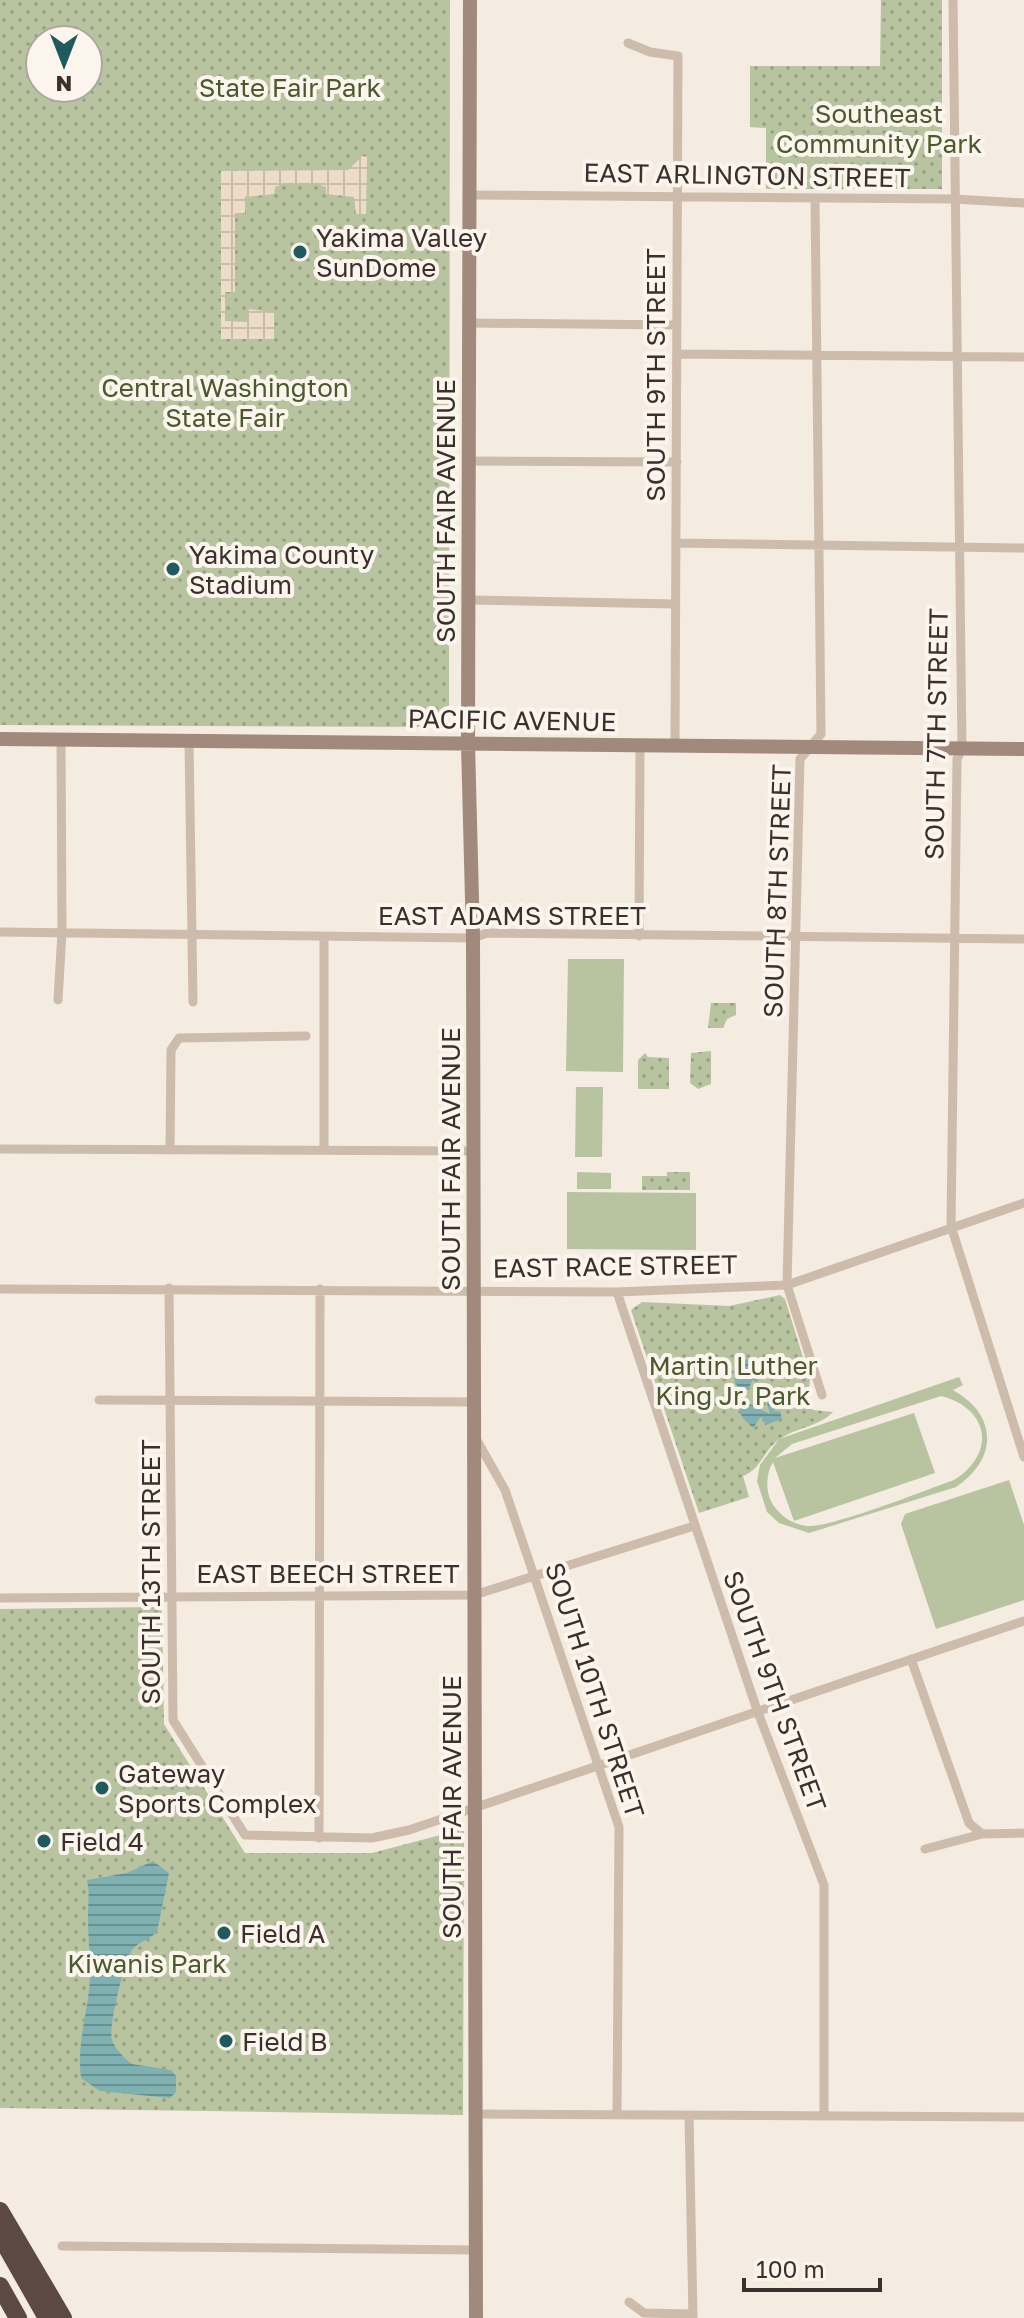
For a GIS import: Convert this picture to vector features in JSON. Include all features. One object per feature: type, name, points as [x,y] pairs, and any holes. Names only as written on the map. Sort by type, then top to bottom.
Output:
[{"type":"highway","points":[[0,2211],[63,2318]]},
{"type":"highway","points":[[0,2235],[47,2318]]},
{"type":"highway","points":[[0,2286],[18,2318]]},
{"type":"street","name":"SOUTH FAIR AVENUE","points":[[470,0],[468,744],[473,938],[475,1289],[476,2318]]},
{"type":"street","name":"SOUTH 7TH STREET","points":[[953,0],[962,749],[957,759],[951,1226],[1024,1457]]},
{"type":"street","name":"SOUTH 9TH STREET","points":[[628,43],[650,52],[678,56],[675,746]]},
{"type":"street","name":"EAST ARLINGTON STREET","points":[[469,195],[678,195],[1024,203]]},
{"type":"street","name":"SOUTH 8TH STREET","points":[[815,198],[821,734],[800,759],[787,1285],[822,1395]]},
{"type":"street","points":[[470,323],[677,325]]},
{"type":"street","points":[[677,354],[1024,357]]},
{"type":"street","points":[[471,461],[677,462]]},
{"type":"street","points":[[676,543],[1024,548]]},
{"type":"street","points":[[470,600],[675,604]]},
{"type":"street","name":"PACIFIC AVENUE","points":[[0,739],[1024,749]]},
{"type":"street","points":[[58,1000],[62,932],[61,739]]},
{"type":"street","points":[[189,741],[193,1002]]},
{"type":"street","points":[[639,936],[640,746]]},
{"type":"street","name":"EAST ADAMS STREET","points":[[0,932],[324,937],[473,938],[487,933],[1024,939]]},
{"type":"street","points":[[324,937],[324,1150]]},
{"type":"street","points":[[170,1150],[171,1050],[179,1038],[306,1036]]},
{"type":"street","points":[[0,1149],[473,1151]]},
{"type":"street","name":"EAST RACE STREET","points":[[0,1289],[617,1292],[787,1285],[1024,1203]]},
{"type":"street","name":"SOUTH 13TH STREET","points":[[169,1288],[173,1720],[245,1835],[319,1838]]},
{"type":"street","points":[[320,1289],[319,1838],[372,1838],[409,1830],[598,1763],[1024,1621]]},
{"type":"street","name":"SOUTH 9TH STREET","points":[[617,1292],[757,1710],[824,1885],[824,2115]]},
{"type":"street","points":[[99,1400],[474,1402]]},
{"type":"street","points":[[1011,1417],[1024,1413]]},
{"type":"street","name":"SOUTH 10TH STREET","points":[[474,1435],[505,1490],[619,1827],[617,2115]]},
{"type":"street","name":"EAST BEECH STREET","points":[[0,1598],[474,1595],[694,1526]]},
{"type":"street","points":[[911,1659],[969,1823],[982,1834]]},
{"type":"street","points":[[925,1849],[982,1834],[1024,1833]]},
{"type":"street","points":[[476,2114],[1024,2117]]},
{"type":"street","points":[[629,2302],[644,2313],[693,2316],[689,2115]]},
{"type":"street","points":[[62,2246],[476,2250]]},
{"type":"green space","name":"Central Washington State Fair","points":[[0,0],[450,0],[449,716],[437,727],[0,725]]},
{"type":"green space","name":"Southeast Community Park","points":[[881,0],[942,0],[942,189],[766,189],[766,128],[750,127],[750,66],[880,66]]},
{"type":"green space","points":[[568,959],[624,959],[623,1072],[566,1071]]},
{"type":"green space","points":[[711,1003],[736,1003],[736,1015],[727,1019],[723,1028],[708,1028]]},
{"type":"green space","points":[[711,1051],[711,1084],[698,1089],[690,1083],[691,1053]]},
{"type":"green space","points":[[645,1053],[648,1057],[669,1058],[669,1089],[638,1089],[638,1060]]},
{"type":"green space","points":[[576,1087],[603,1087],[602,1157],[575,1157]]},
{"type":"green space","points":[[577,1172],[611,1173],[611,1189],[577,1189]]},
{"type":"green space","points":[[667,1172],[690,1172],[690,1190],[642,1190],[642,1176],[667,1176]]},
{"type":"green space","points":[[567,1192],[696,1193],[696,1250],[567,1249]]},
{"type":"green space","name":"Martin Luther King Jr. Park","points":[[780,1295],[785,1299],[810,1380],[807,1403],[813,1410],[833,1412],[772,1445],[754,1469],[743,1476],[749,1497],[699,1513],[631,1310],[642,1302],[729,1306]]},
{"type":"green space","points":[[959,1377],[963,1385],[953,1390],[968,1400],[978,1412],[985,1424],[987,1437],[980,1464],[956,1487],[809,1533],[779,1523],[767,1512],[757,1481],[760,1465],[779,1439]],"holes":[[[941,1396],[969,1410],[982,1432],[977,1457],[954,1480],[857,1515],[819,1525],[807,1526],[791,1521],[772,1503],[767,1482],[773,1462],[794,1521],[935,1473],[914,1413],[775,1458],[792,1444]]]},
{"type":"green space","points":[[1009,1480],[1024,1525],[1024,1600],[936,1629],[901,1524],[905,1514]]},
{"type":"green space","name":"Kiwanis Park","points":[[154,1607],[162,1611],[164,1724],[245,1853],[372,1853],[448,1833],[447,1826],[452,1824],[464,1831],[463,2115],[0,2108],[0,1609]]},
{"type":"shaded area","points":[[362,156],[367,157],[366,214],[356,214],[354,197],[326,194],[326,187],[315,183],[286,183],[275,187],[274,194],[245,197],[245,213],[235,213],[235,292],[225,292],[225,321],[247,322],[248,309],[274,312],[274,339],[221,339],[221,171],[348,170]]},
{"type":"water","points":[[762,1357],[768,1376],[752,1381],[748,1390],[740,1389],[735,1383],[734,1372],[740,1369],[738,1362],[748,1359],[752,1366],[755,1360]]},
{"type":"water","points":[[772,1397],[780,1400],[780,1407],[773,1411],[780,1411],[782,1419],[765,1425],[764,1418],[760,1418],[753,1428],[742,1417],[738,1404],[750,1404],[770,1414],[767,1403]]},
{"type":"water","points":[[153,1861],[169,1873],[157,1932],[132,1950],[125,1967],[111,2033],[116,2047],[132,2064],[171,2070],[176,2076],[176,2092],[170,2098],[100,2091],[81,2078],[90,1972],[87,1880],[127,1873]]},
{"type":"place","name":"Yakima Valley SunDome","points":[[300,252]]},
{"type":"place","name":"Yakima County Stadium","points":[[173,569]]},
{"type":"place","name":"Gateway Sports Complex","points":[[102,1788]]},
{"type":"place","name":"Field 4","points":[[44,1841]]},
{"type":"place","name":"Field A","points":[[224,1933]]},
{"type":"place","name":"Field B","points":[[226,2041]]},
{"type":"park label","name":"State Fair Park","points":[[290,87]]}]
